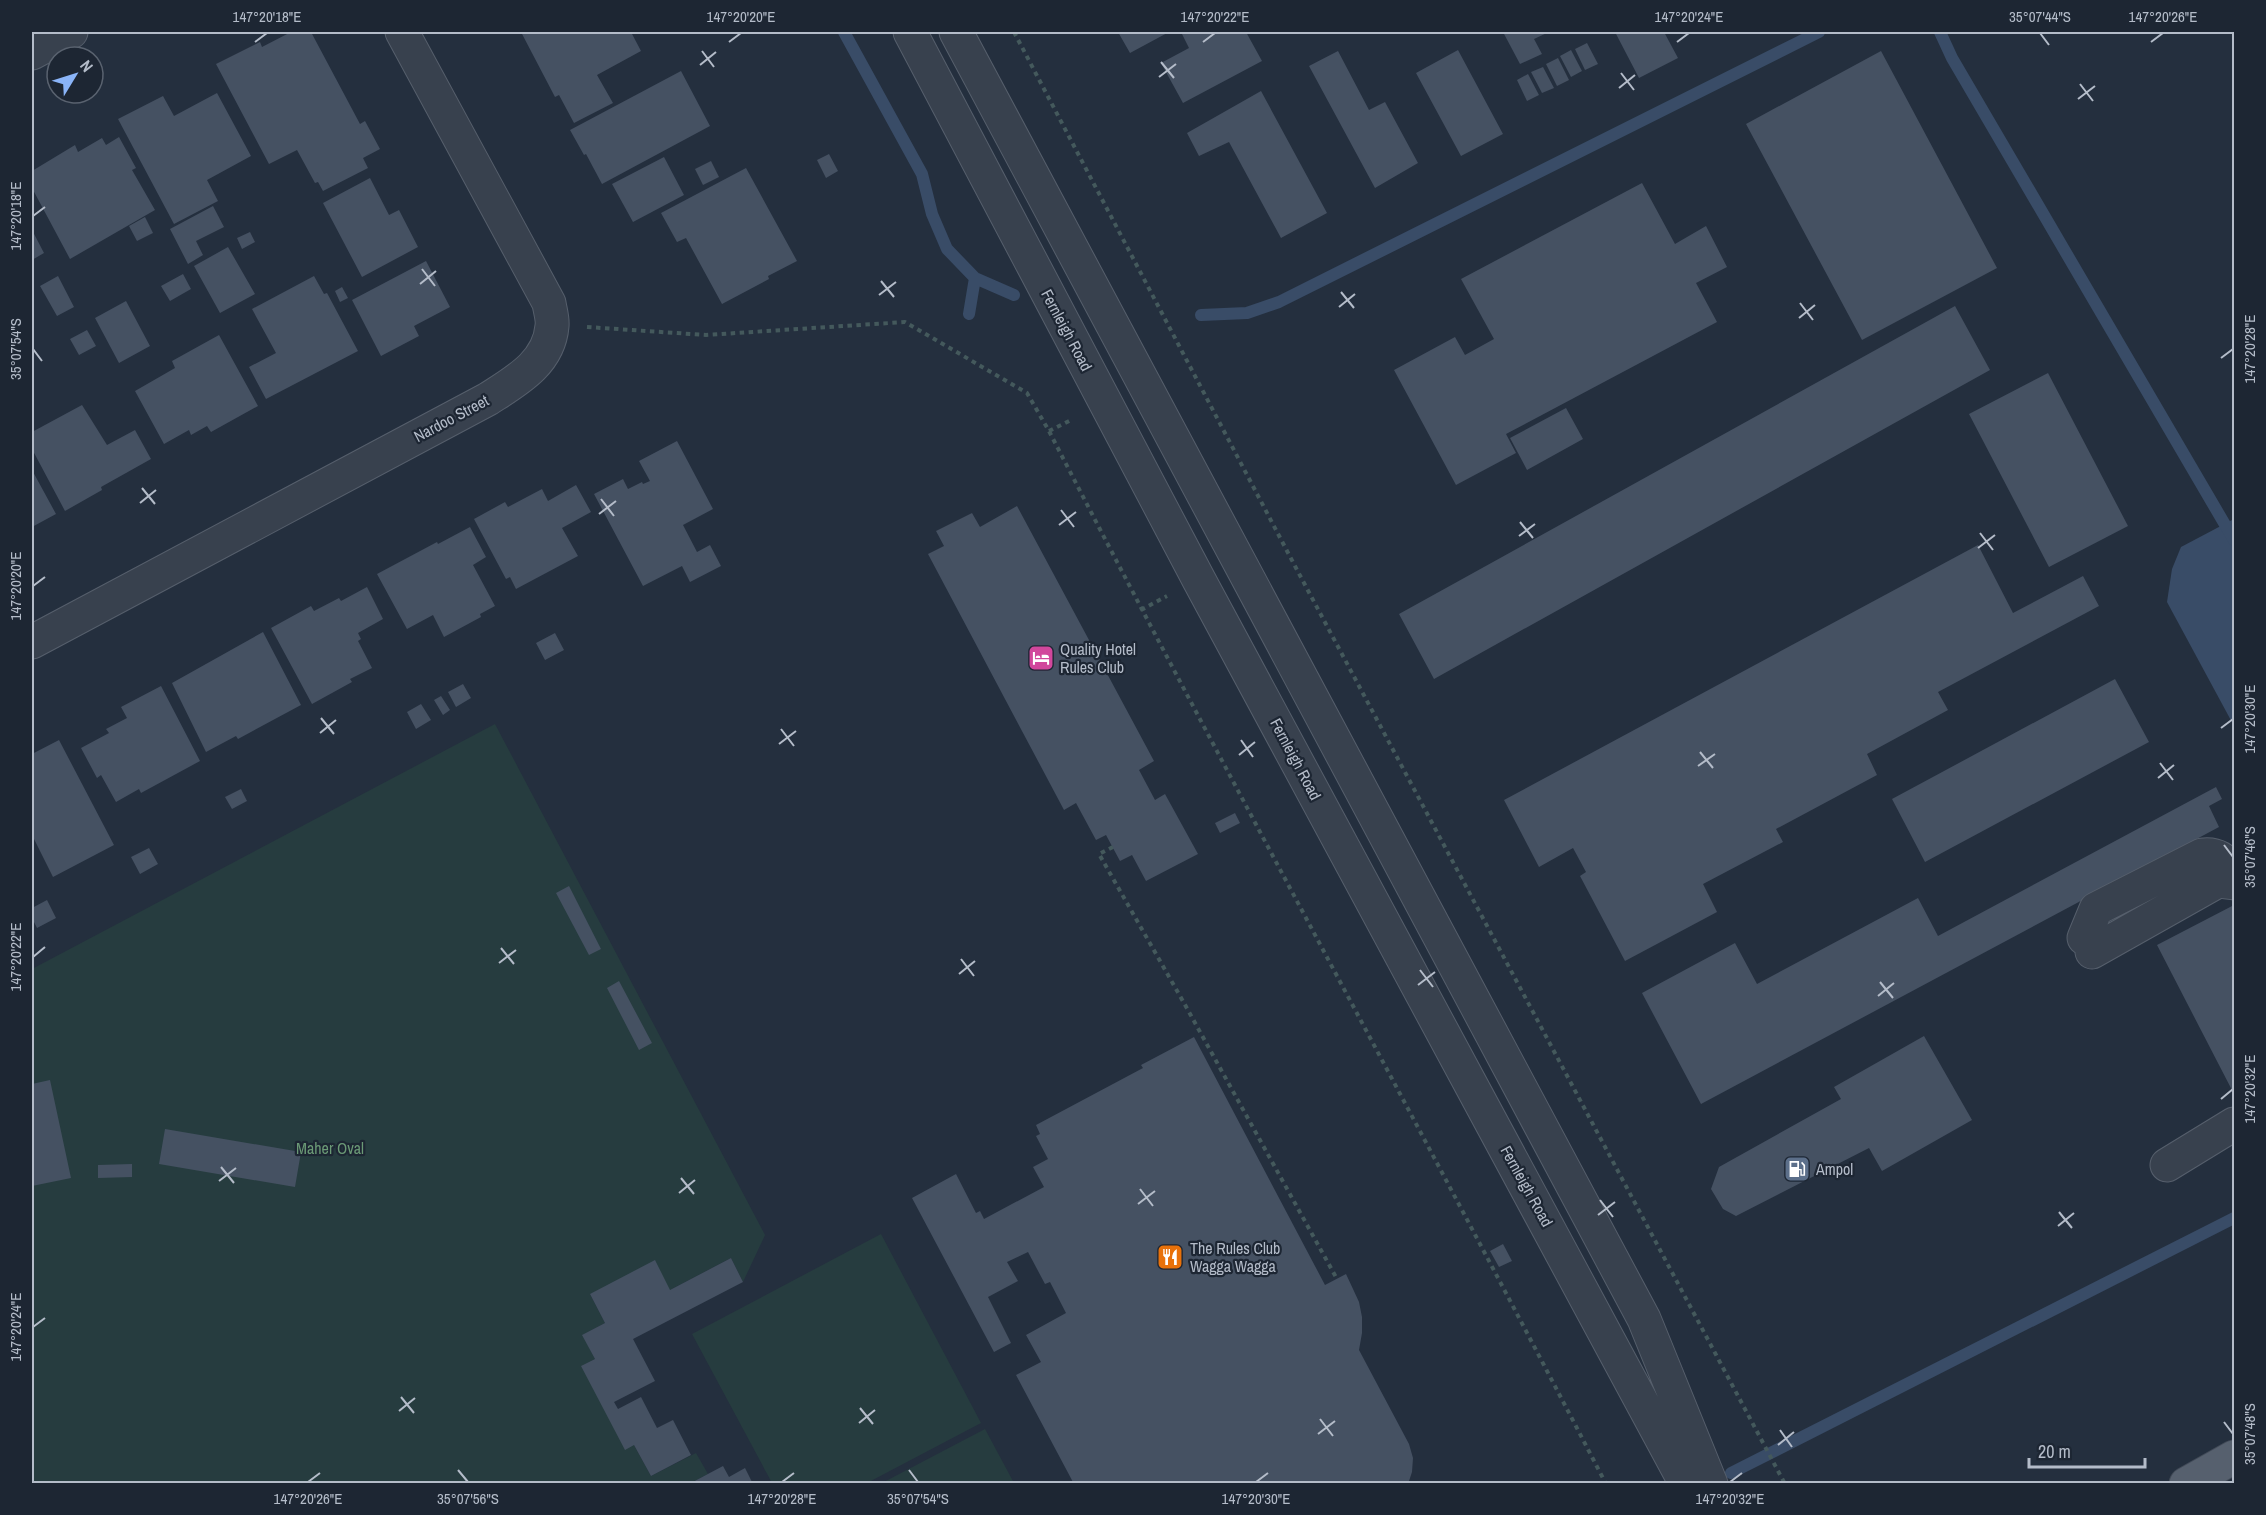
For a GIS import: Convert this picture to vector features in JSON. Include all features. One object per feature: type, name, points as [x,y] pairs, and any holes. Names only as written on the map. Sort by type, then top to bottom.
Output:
[{"type":"main road","points":[[2186,1484],[2235,1457]]},
{"type":"street","points":[[32,53],[71,32]]},
{"type":"street","points":[[402,32],[536,277],[549,303],[553,325]]},
{"type":"street","name":"Fernleigh Road","points":[[910,32],[1199,580],[1686,1484]]},
{"type":"street","points":[[956,32],[1644,1319],[1711,1484]]},
{"type":"street","name":"Nardoo Street","points":[[32,642],[488,399],[536,365],[548,346],[553,325]]},
{"type":"street","points":[[2235,871],[2222,857],[2212,854],[2202,855],[2096,909],[2088,945],[2218,881],[2235,883]]},
{"type":"street","points":[[2167,1165],[2235,1124]]},
{"type":"path","points":[[1014,32],[1281,539],[1785,1484]]},
{"type":"path","points":[[553,325],[706,335],[905,322],[1027,393],[1606,1484]]},
{"type":"path","points":[[1113,847],[1099,854],[1337,1280]]},
{"type":"green space","name":"Maher Oval","points":[[495,724],[765,1235],[743,1282],[731,1258],[670,1290],[590,1294],[605,1323],[583,1335],[595,1359],[582,1366],[634,1445],[651,1476],[696,1453],[708,1474],[689,1484],[32,1484],[32,969]]},
{"type":"green space","points":[[881,1234],[981,1423],[867,1483],[772,1483],[692,1334]]},
{"type":"green space","points":[[985,1429],[1014,1483],[882,1483]]},
{"type":"water","points":[[2234,519],[2234,726],[2167,602],[2172,569],[2181,547]]},
{"type":"building","points":[[291,32],[311,32],[360,124],[365,121],[380,149],[363,158],[368,168],[323,191],[318,182],[315,183],[297,150],[269,164],[216,64],[260,42],[262,47]]},
{"type":"building","points":[[521,32],[631,32],[641,51],[597,75],[613,103],[574,123],[559,95],[555,97]]},
{"type":"building","points":[[1118,32],[1169,32],[1130,53]]},
{"type":"building","points":[[1181,32],[1246,32],[1262,61],[1183,103],[1161,63],[1189,48]]},
{"type":"building","points":[[1503,32],[1549,32],[1534,39],[1542,54],[1520,64]]},
{"type":"building","points":[[1615,32],[1664,32],[1678,58],[1639,78]]},
{"type":"building","points":[[1587,43],[1598,64],[1585,70],[1575,49]]},
{"type":"building","points":[[1458,50],[1503,134],[1461,156],[1416,73]]},
{"type":"building","points":[[1571,50],[1582,71],[1571,77],[1560,56]]},
{"type":"building","points":[[1338,51],[1369,110],[1385,102],[1418,163],[1375,188],[1309,66]]},
{"type":"building","points":[[1881,51],[1997,268],[1862,340],[1746,124]]},
{"type":"building","points":[[1558,58],[1569,80],[1557,86],[1546,64]]},
{"type":"building","points":[[1543,67],[1554,88],[1542,93],[1531,72]]},
{"type":"building","points":[[681,71],[710,126],[602,184],[570,130]]},
{"type":"building","points":[[1528,74],[1539,95],[1527,101],[1517,80]]},
{"type":"building","points":[[1261,91],[1327,213],[1281,238],[1229,142],[1199,156],[1187,133]]},
{"type":"building","points":[[217,93],[251,156],[207,180],[218,201],[174,224],[118,119],[163,96],[174,116]]},
{"type":"building","points":[[119,137],[136,168],[132,170],[155,210],[70,259],[32,188],[32,171],[75,145],[78,152],[102,138],[106,145]]},
{"type":"building","points":[[829,154],[838,171],[826,178],[817,160]]},
{"type":"building","points":[[664,157],[684,195],[633,222],[612,184]]},
{"type":"building","points":[[711,161],[719,177],[703,185],[695,169]]},
{"type":"building","points":[[746,168],[797,261],[722,304],[686,238],[677,242],[661,213]]},
{"type":"building","points":[[370,178],[389,215],[399,210],[418,247],[362,277],[323,203]]},
{"type":"building","points":[[1642,183],[1675,244],[1706,226],[1727,267],[1696,283],[1717,322],[1506,434],[1516,453],[1456,485],[1394,370],[1455,337],[1465,355],[1494,339],[1461,279]]},
{"type":"building","points":[[213,206],[224,227],[196,241],[203,255],[188,264],[170,229]]},
{"type":"building","points":[[145,217],[153,233],[137,241],[129,226]]},
{"type":"building","points":[[32,230],[44,253],[32,260]]},
{"type":"building","points":[[250,232],[255,242],[242,249],[237,238]]},
{"type":"building","points":[[228,247],[255,294],[220,313],[194,266]]},
{"type":"building","points":[[426,261],[450,307],[414,326],[419,336],[381,356],[352,300]]},
{"type":"building","points":[[183,274],[191,289],[170,301],[161,286]]},
{"type":"building","points":[[58,276],[74,307],[57,316],[40,286]]},
{"type":"building","points":[[314,276],[324,294],[327,293],[358,351],[266,399],[249,367],[276,353],[252,309]]},
{"type":"building","points":[[342,287],[348,298],[340,302],[335,291]]},
{"type":"building","points":[[126,301],[150,346],[119,363],[95,318]]},
{"type":"building","points":[[1955,306],[1990,370],[1434,679],[1399,614]]},
{"type":"building","points":[[87,330],[96,346],[79,355],[70,339]]},
{"type":"building","points":[[219,335],[258,406],[211,432],[207,426],[191,435],[189,430],[164,444],[135,391],[175,368],[172,361]]},
{"type":"building","points":[[2048,373],[2128,526],[2049,567],[1969,414]]},
{"type":"building","points":[[82,405],[107,445],[135,430],[151,459],[101,487],[102,490],[65,511],[32,449],[32,432]]},
{"type":"building","points":[[1566,408],[1583,439],[1527,470],[1510,438]]},
{"type":"building","points":[[677,441],[713,509],[683,525],[697,552],[710,545],[721,566],[690,582],[682,566],[643,586],[594,494],[623,479],[628,489],[650,481],[639,461]]},
{"type":"building","points":[[32,470],[56,514],[32,527]]},
{"type":"building","points":[[576,485],[591,512],[562,528],[578,556],[516,589],[510,577],[506,579],[474,519],[505,502],[508,507],[542,489],[548,501]]},
{"type":"building","name":"Quality Hotel Rules Club","points":[[1017,506],[1154,761],[1139,770],[1155,800],[1165,794],[1198,854],[1146,881],[1132,855],[1120,861],[1106,835],[1096,840],[1076,803],[1064,810],[928,554],[944,546],[936,531],[972,513],[980,527]]},
{"type":"building","points":[[470,527],[486,557],[473,565],[495,606],[480,614],[481,617],[444,637],[433,615],[407,629],[377,574]]},
{"type":"building","points":[[1978,545],[2013,613],[2083,576],[2099,606],[1938,692],[1948,710],[1867,754],[1877,775],[1776,829],[1783,842],[1703,884],[1717,912],[1625,961],[1580,876],[1586,872],[1573,848],[1539,867],[1504,800]]},
{"type":"building","points":[[367,587],[383,619],[358,633],[361,639],[358,641],[372,668],[350,679],[352,682],[312,704],[271,628],[311,606],[314,611],[339,598],[341,601]]},
{"type":"building","points":[[263,632],[301,705],[238,739],[236,736],[206,752],[172,683]]},
{"type":"building","points":[[555,633],[564,650],[545,660],[536,643]]},
{"type":"building","points":[[2115,679],[2149,742],[1925,862],[1892,799]]},
{"type":"building","points":[[463,684],[471,698],[456,707],[448,692]]},
{"type":"building","points":[[161,686],[200,761],[141,793],[139,789],[116,802],[101,775],[97,778],[81,748],[109,733],[106,729],[127,718],[121,707]]},
{"type":"building","points":[[441,696],[450,710],[443,715],[434,700]]},
{"type":"building","points":[[421,704],[431,720],[416,729],[407,712]]},
{"type":"building","points":[[59,740],[114,845],[53,877],[32,835],[32,754]]},
{"type":"building","points":[[2216,787],[2222,799],[2209,806],[2219,827],[1701,1104],[1642,993],[1735,943],[1757,984],[1918,898],[1938,936]]},
{"type":"building","points":[[241,789],[247,801],[232,809],[225,797]]},
{"type":"building","points":[[1235,813],[1240,823],[1220,833],[1215,823]]},
{"type":"building","points":[[149,848],[158,864],[140,874],[131,857]]},
{"type":"building","points":[[569,886],[601,949],[589,955],[556,893]]},
{"type":"building","points":[[47,900],[56,918],[37,928],[32,918],[32,908]]},
{"type":"building","points":[[2234,905],[2234,1094],[2157,945]]},
{"type":"building","points":[[619,981],[652,1043],[639,1050],[607,988]]},
{"type":"building","points":[[1924,1036],[1972,1120],[1882,1171],[1869,1148],[1736,1216],[1723,1209],[1711,1189],[1719,1167],[1841,1099],[1834,1087]]},
{"type":"building","name":"The Rules Club Wagga Wagga","points":[[1194,1037],[1325,1285],[1346,1274],[1359,1302],[1362,1317],[1359,1350],[1409,1444],[1413,1458],[1408,1484],[1074,1484],[1016,1375],[1041,1362],[1026,1335],[1066,1313],[1050,1282],[1045,1284],[1028,1252],[1007,1262],[1018,1281],[988,1297],[1011,1343],[994,1352],[912,1198],[956,1174],[976,1213],[980,1211],[984,1219],[1044,1187],[1033,1167],[1048,1159],[1036,1136],[1040,1134],[1036,1125],[1143,1068],[1141,1065]]},
{"type":"building","points":[[50,1080],[71,1178],[32,1186],[32,1084]]},
{"type":"building","points":[[165,1129],[301,1152],[295,1187],[159,1164]]},
{"type":"building","points":[[132,1164],[132,1177],[98,1178],[98,1165]]},
{"type":"building","points":[[1503,1244],[1512,1261],[1499,1267],[1490,1251]]},
{"type":"building","points":[[731,1258],[743,1282],[633,1339],[655,1381],[614,1402],[618,1409],[641,1397],[657,1428],[673,1420],[691,1455],[651,1476],[634,1445],[625,1450],[581,1366],[595,1359],[582,1335],[605,1323],[590,1294],[655,1260],[670,1290]]},
{"type":"building","points":[[723,1466],[729,1477],[745,1468],[753,1484],[689,1484]]},
{"type":"waterway","points":[[844,32],[922,174],[932,214],[947,249],[975,278]]},
{"type":"waterway","points":[[1201,315],[1247,313],[1279,302],[1819,32]]},
{"type":"waterway","points":[[1940,32],[1952,58],[2234,540]]},
{"type":"waterway","points":[[969,314],[975,278],[1014,295]]},
{"type":"waterway","points":[[1731,1473],[2234,1218]]},
{"type":"place","name":"Quality Hotel Rules Club","points":[[1041,658]]},
{"type":"place","name":"Ampol","points":[[1797,1169]]},
{"type":"place","name":"The Rules Club Wagga Wagga","points":[[1170,1257]]}]
